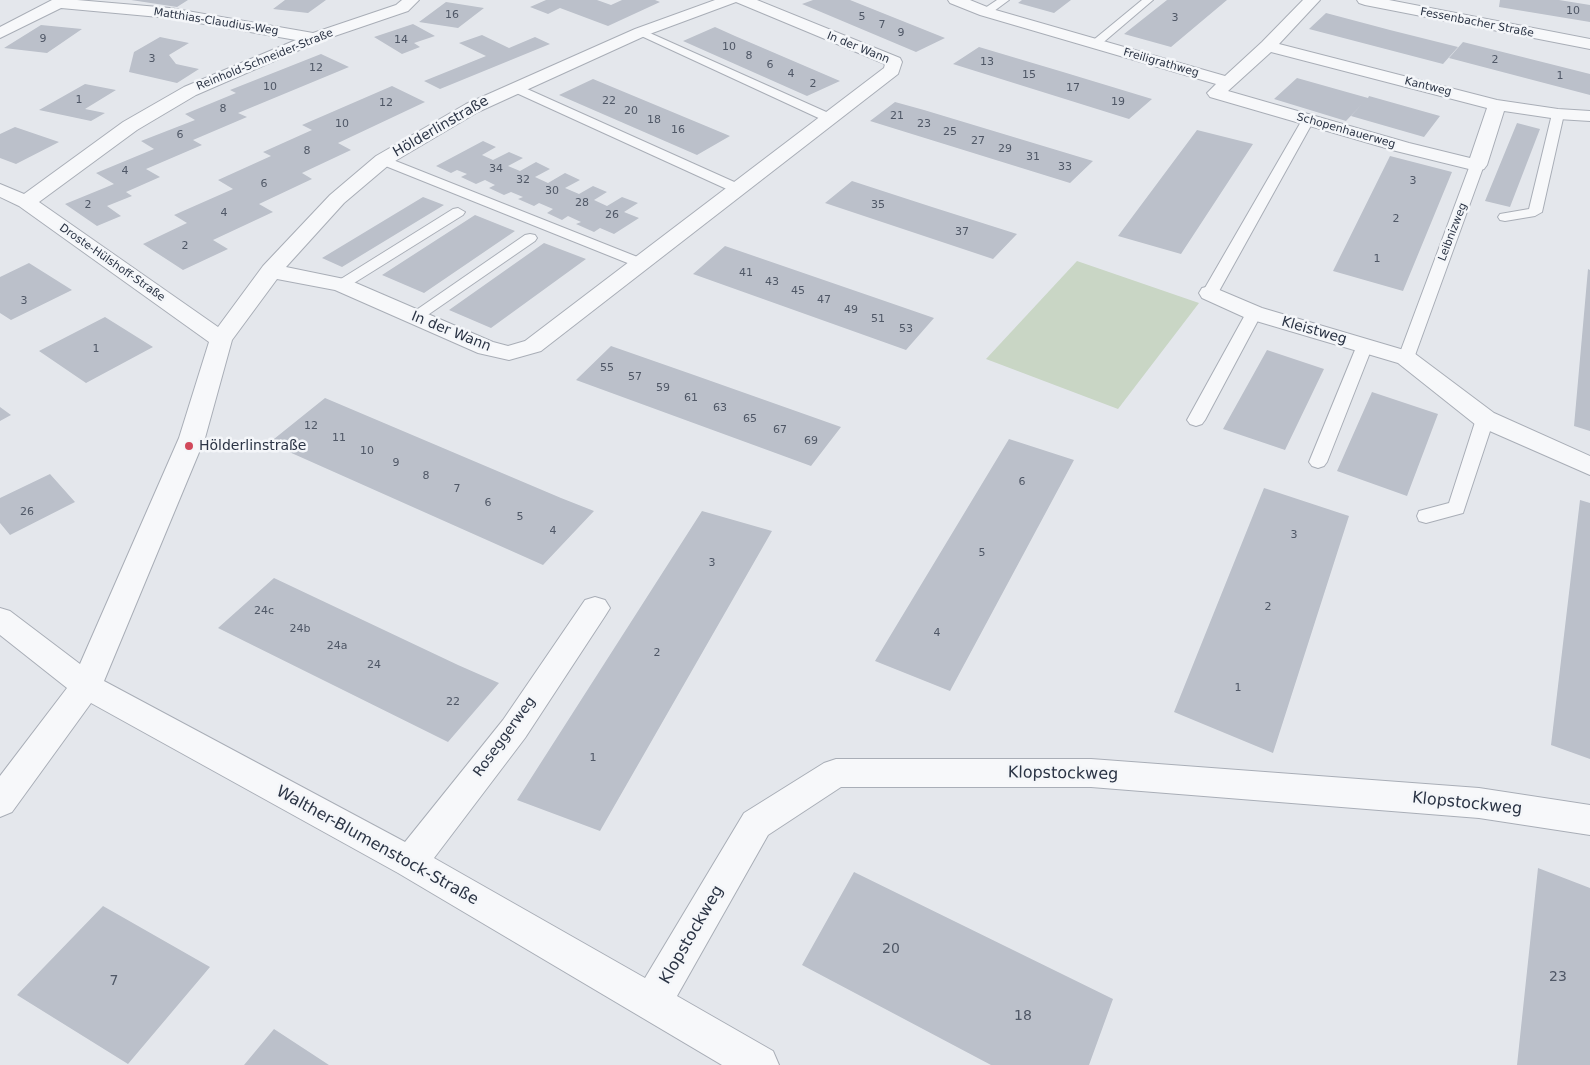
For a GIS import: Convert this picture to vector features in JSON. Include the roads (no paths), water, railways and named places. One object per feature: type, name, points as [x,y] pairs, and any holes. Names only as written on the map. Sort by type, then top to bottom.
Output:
[{"type":"street","name":"Reinhold-Schneider-Straße","points":[[26,202],[130,126],[190,91],[314,38],[402,8],[411,0]]},
{"type":"street","name":"Hölderlinstraße","points":[[0,802],[86,686],[192,438],[221,340],[271,271],[337,199],[383,160],[472,108],[641,32],[730,0]]},
{"type":"street","name":"In der Wann","points":[[271,271],[341,286],[486,348],[509,353],[533,346],[736,188],[892,70],[894,62],[743,0]]},
{"type":"street","name":"Freiligrathweg","points":[[956,0],[986,12],[1095,44],[1222,87]]},
{"type":"street","points":[[1222,87],[1268,46],[1312,0]]},
{"type":"street","name":"Fessenbacher Straße","points":[[1365,0],[1590,44]]},
{"type":"street","name":"Matthias-Claudius-Weg","points":[[62,2],[170,13],[314,38]]},
{"type":"street","points":[[0,32],[62,2]]},
{"type":"street","name":"Kantweg","points":[[1268,46],[1497,105],[1558,114],[1590,116]]},
{"type":"street","name":"Schopenhauerweg","points":[[1222,87],[1308,120],[1403,147],[1477,165]]},
{"type":"street","name":"Leibnizweg","points":[[1477,165],[1497,105]]},
{"type":"street","name":"Droste-Hülshoff-Straße","points":[[0,190],[26,202],[221,340]]},
{"type":"street","name":"Kleistweg","points":[[1210,293],[1254,313],[1406,358],[1485,419],[1590,466]]},
{"type":"street","name":"Roseggerweg","points":[[410,862],[514,729],[595,608]]},
{"type":"street","name":"Walther-Blumenstock-Straße","points":[[0,619],[86,686],[410,862],[759,1065]]},
{"type":"street","name":"Klopstockweg","points":[[652,1003],[756,824],[836,773],[1090,773],[1479,803],[1590,820]]},
{"type":"lane","points":[[986,12],[1004,0]]},
{"type":"lane","points":[[1095,44],[1148,0]]},
{"type":"lane","points":[[641,32],[829,118]]},
{"type":"lane","points":[[516,88],[736,188]]},
{"type":"lane","points":[[1505,217],[1535,212],[1558,114]]},
{"type":"lane","name":"Kleistweg","points":[[1210,293],[1308,120]]},
{"type":"lane","points":[[383,160],[640,263]]},
{"type":"lane","name":"Leibnizweg","points":[[1406,358],[1477,165]]},
{"type":"lane","points":[[341,286],[458,212]]},
{"type":"lane","points":[[414,318],[530,238]]},
{"type":"lane","points":[[1196,420],[1254,313]]},
{"type":"lane","points":[[1318,462],[1365,346]]},
{"type":"lane","points":[[1426,516],[1457,508],[1485,419]]},
{"type":"place","name":"Hölderlinstraße","points":[[189,446]]}]
